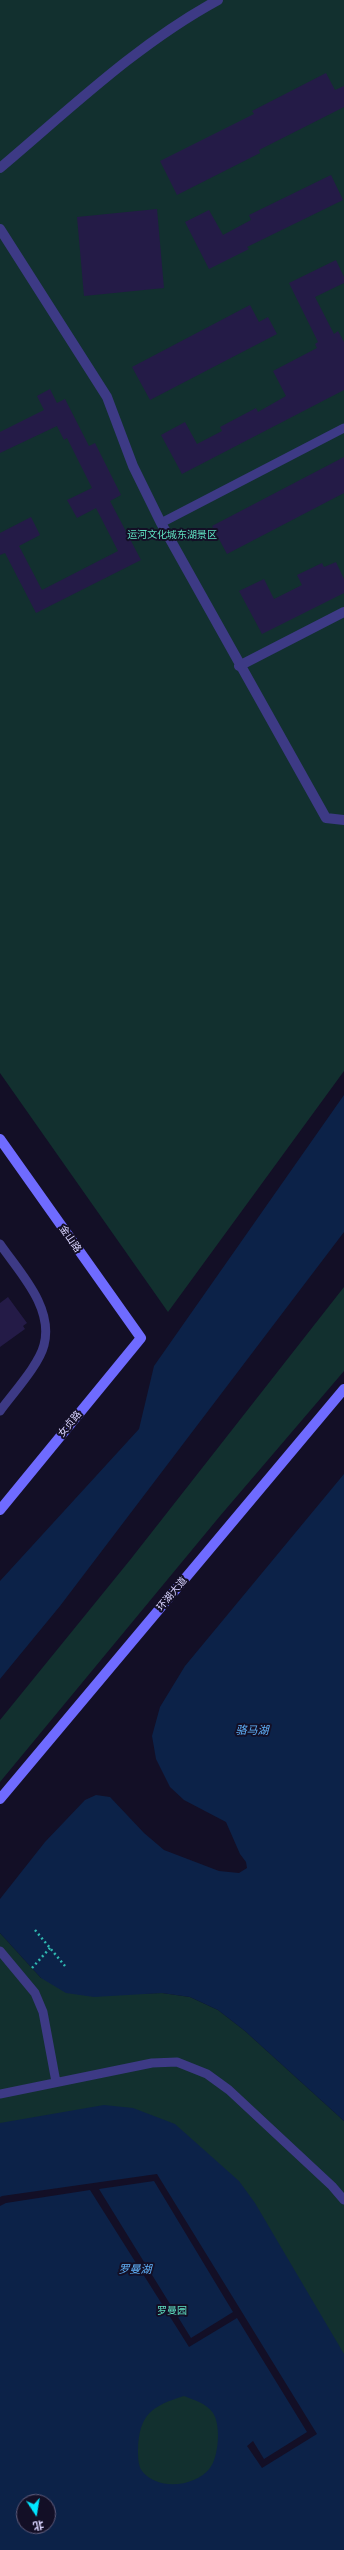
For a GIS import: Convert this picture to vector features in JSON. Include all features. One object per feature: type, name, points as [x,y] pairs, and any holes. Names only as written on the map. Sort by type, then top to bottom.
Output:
[{"type":"main road","name":"金山路","points":[[0,1140],[141,1338]]},
{"type":"main road","name":"女贞路","points":[[0,1510],[141,1338]]},
{"type":"main road","name":"环湖大道","points":[[0,1799],[344,1389]]},
{"type":"street","points":[[0,168],[143,47],[183,19],[218,0]]},
{"type":"street","points":[[0,229],[107,398],[133,466],[161,523],[239,666],[326,818],[344,820]]},
{"type":"street","points":[[239,666],[344,612]]},
{"type":"lane","points":[[161,523],[344,428]]},
{"type":"lane","points":[[0,1244],[30,1286],[42,1310],[46,1335],[44,1346],[36,1361],[0,1411]]},
{"type":"lane","points":[[0,1951],[35,1993],[43,2012],[56,2082]]},
{"type":"lane","points":[[0,2094],[159,2062],[186,2064],[207,2074],[229,2090],[332,2186],[344,2200]]},
{"type":"path","points":[[36,1930],[65,1966]]},
{"type":"path","points":[[32,1968],[50,1948]]},
{"type":"green space","name":"运河文化城东湖景区","points":[[0,0],[344,0],[344,1071],[168,1312],[0,1073]]},
{"type":"green space","points":[[344,1287],[344,1371],[220,1516],[0,1782],[0,1720],[130,1560]]},
{"type":"green space","name":"罗曼湖","points":[[0,1933],[41,1978],[130,1994],[162,1993],[190,1997],[218,2010],[245,2031],[344,2121],[344,2550],[0,2550]]},
{"type":"water","points":[[344,1095],[344,1232],[60,1606],[0,1679],[0,1581],[139,1429],[154,1366]]},
{"type":"water","name":"骆马湖","points":[[344,1474],[344,2121],[245,2031],[218,2010],[190,1997],[162,1993],[94,1997],[66,1993],[41,1978],[0,1933],[0,1899],[45,1842],[85,1800],[96,1795],[110,1797],[144,1833],[164,1850],[219,1871],[239,1873],[247,1868],[246,1862],[240,1854],[226,1822],[184,1800],[170,1787],[156,1759],[152,1736],[160,1707],[185,1666]]},
{"type":"water","name":"罗曼湖","points":[[104,2105],[133,2108],[175,2124],[239,2181],[255,2203],[344,2354],[344,2550],[0,2550],[0,2123]],"holes":[[[184,2396],[196,2400],[210,2410],[216,2418],[218,2440],[213,2463],[203,2474],[186,2483],[167,2484],[157,2482],[142,2471],[138,2461],[141,2428],[149,2413],[163,2404]]]},
{"type":"pier","points":[[157,2174],[317,2434],[262,2468],[247,2446],[253,2441],[264,2459],[307,2432],[237,2318],[189,2347],[90,2190],[6,2203],[0,2206],[0,2197]],"holes":[[[154,2181],[233,2312],[191,2338],[99,2189]]]},
{"type":"building","points":[[326,73],[335,90],[344,86],[344,107],[259,150],[260,153],[177,195],[160,161],[254,114],[252,111]]},
{"type":"building","points":[[331,175],[343,200],[247,247],[249,249],[209,269],[185,222],[209,210],[223,235],[251,220],[249,215]]},
{"type":"building","points":[[157,209],[164,288],[84,296],[77,217]]},
{"type":"building","points":[[336,260],[344,277],[344,283],[315,297],[334,334],[338,331],[344,342],[344,390],[182,474],[161,435],[185,422],[197,444],[222,431],[220,427],[256,408],[258,412],[286,396],[273,371],[317,348],[315,344],[318,342],[289,283]]},
{"type":"building","points":[[250,305],[259,322],[268,317],[277,334],[150,400],[132,367]]},
{"type":"building","points":[[50,389],[57,403],[65,399],[89,446],[95,443],[121,495],[110,501],[141,560],[36,613],[5,553],[0,555],[0,533],[31,517],[40,535],[19,546],[42,590],[118,551],[96,508],[77,518],[67,500],[92,488],[67,438],[64,440],[57,426],[0,453],[0,432],[44,410],[37,396]]},
{"type":"building","points":[[344,457],[344,493],[227,554],[212,526]]},
{"type":"building","points":[[336,562],[344,579],[344,593],[262,634],[239,591],[264,579],[274,599],[302,585],[297,575],[322,563],[324,567]]},
{"type":"building","points":[[8,1297],[27,1323],[23,1326],[25,1329],[0,1347],[0,1303]]},
{"type":"park label","name":"罗曼园","points":[[172,2311]]}]
